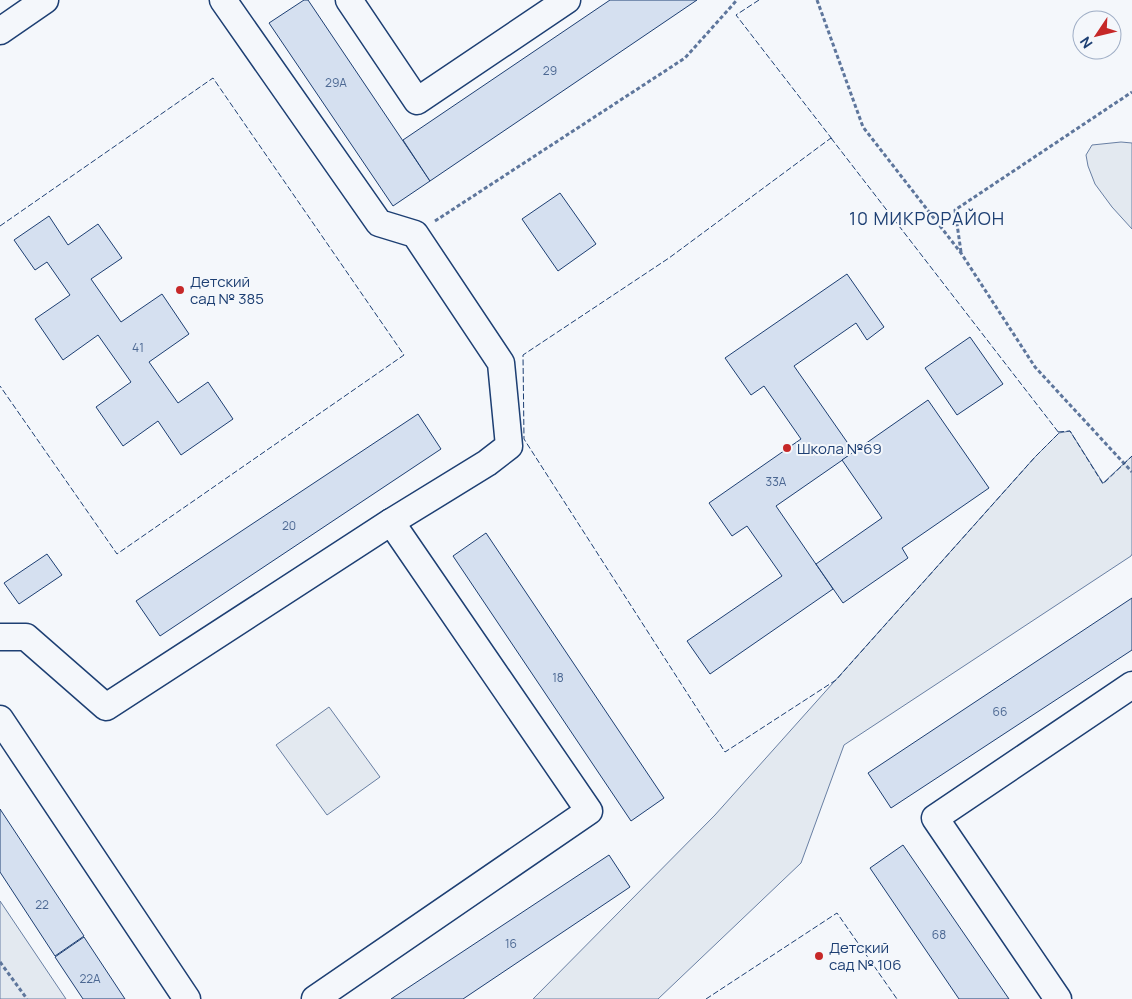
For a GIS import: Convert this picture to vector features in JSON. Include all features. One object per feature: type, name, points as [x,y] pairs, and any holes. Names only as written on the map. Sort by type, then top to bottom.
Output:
[{"type":"lane","points":[[0,31],[45,0]]},
{"type":"lane","points":[[0,637],[26,637],[106,708],[392,522],[487,463],[509,446],[500,363],[415,234],[379,224],[223,0]]},
{"type":"lane","points":[[349,0],[417,101],[567,0]]},
{"type":"lane","points":[[315,999],[588,811],[392,522]]},
{"type":"lane","points":[[1058,999],[935,818],[1132,685]]},
{"type":"lane","points":[[0,719],[187,999]]},
{"type":"path","points":[[415,234],[685,58],[738,0]]},
{"type":"path","points":[[817,0],[863,126],[961,253],[1035,366],[1132,472]]},
{"type":"path","points":[[961,253],[955,210],[1132,92]]},
{"type":"path","points":[[0,962],[28,999]]},
{"type":"shaded area","points":[[1121,142],[1132,143],[1132,229],[1095,184],[1086,155],[1092,145]]},
{"type":"shaded area","points":[[1070,431],[1103,483],[1132,456],[1131,556],[844,745],[801,863],[658,999],[533,999],[715,815],[1035,457],[1059,433]]},
{"type":"shaded area","points":[[329,707],[380,777],[327,815],[276,745]]},
{"type":"shaded area","points":[[0,901],[66,999],[0,999]]},
{"type":"building","points":[[304,0],[308,0],[430,181],[393,206],[269,23]]},
{"type":"building","points":[[610,0],[697,0],[430,181],[403,140]]},
{"type":"building","points":[[560,193],[596,244],[558,271],[522,219]]},
{"type":"building","points":[[49,216],[68,245],[98,224],[122,258],[91,279],[121,322],[162,294],[189,334],[149,362],[178,403],[208,382],[233,419],[181,455],[158,421],[123,446],[96,407],[131,382],[98,335],[63,360],[35,319],[70,295],[47,262],[35,270],[14,240]]},
{"type":"building","points":[[847,274],[884,327],[867,340],[856,323],[794,366],[854,452],[776,506],[833,589],[710,674],[687,641],[782,576],[747,526],[732,536],[709,503],[801,439],[764,386],[751,395],[725,358]]},
{"type":"building","points":[[970,337],[1003,384],[957,415],[925,368]]},
{"type":"building","points":[[928,400],[989,488],[902,548],[908,558],[843,603],[816,564],[882,518],[842,460]]},
{"type":"building","points":[[418,414],[441,449],[160,636],[136,601]]},
{"type":"building","points":[[486,533],[664,798],[631,821],[453,556]]},
{"type":"building","points":[[47,554],[62,575],[19,604],[4,583]]},
{"type":"building","points":[[1132,598],[1132,650],[891,808],[868,773]]},
{"type":"building","points":[[0,809],[84,936],[55,956],[0,872]]},
{"type":"building","points":[[903,845],[1009,999],[959,999],[870,868]]},
{"type":"building","points":[[609,855],[630,887],[463,999],[391,999]]},
{"type":"building","points":[[84,937],[125,999],[83,999],[55,957]]},
{"type":"fence","points":[[759,0],[736,15],[832,139]]},
{"type":"fence","points":[[0,226],[213,78],[404,355],[117,554],[0,386]]},
{"type":"fence","points":[[831,138],[1059,433],[1035,457],[836,680],[725,752],[524,439],[523,355],[669,258],[831,138]]},
{"type":"fence","points":[[1058,432],[1070,431],[1103,484],[1132,456]]},
{"type":"fence","points":[[706,999],[837,913],[897,999]]},
{"type":"place","name":"Детский сад № 385","points":[[180,290]]},
{"type":"place","name":"Школа №69","points":[[787,448]]},
{"type":"place","name":"Детский сад № 106","points":[[819,956]]},
{"type":"district","name":"10 МИКРОРАЙОН","points":[[927,218]]}]
